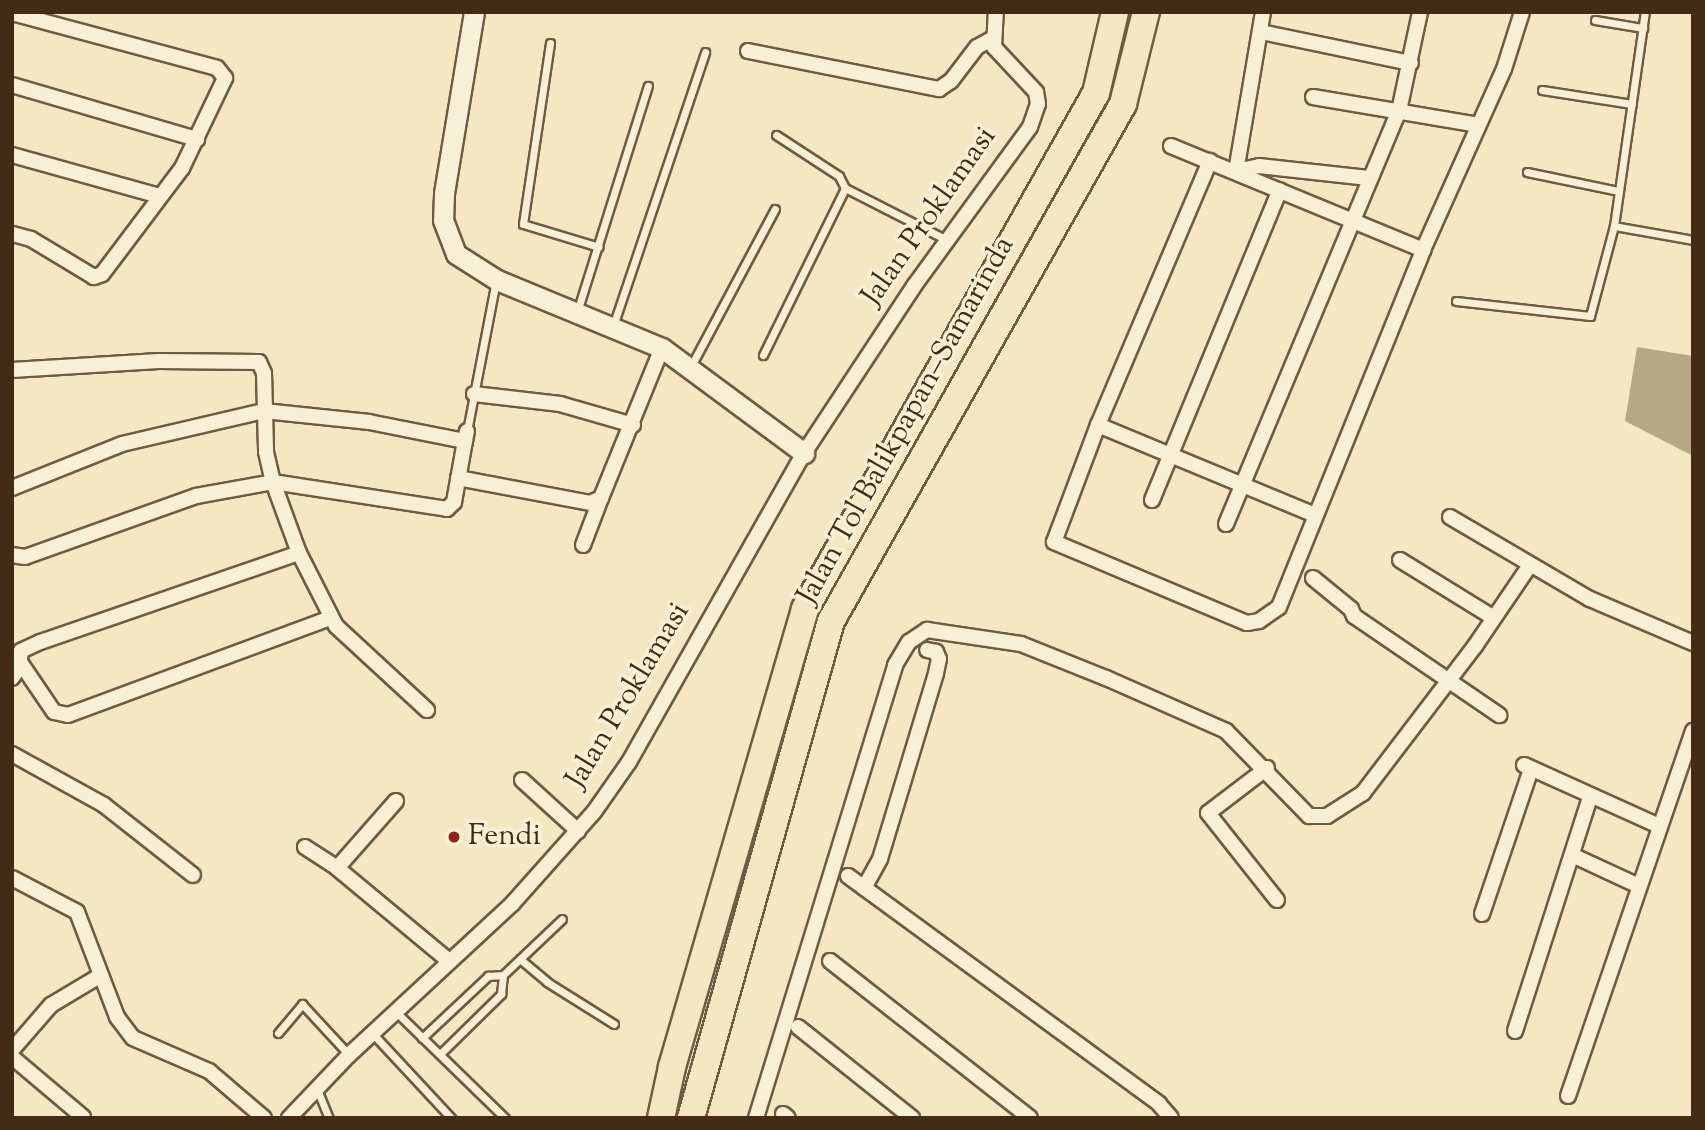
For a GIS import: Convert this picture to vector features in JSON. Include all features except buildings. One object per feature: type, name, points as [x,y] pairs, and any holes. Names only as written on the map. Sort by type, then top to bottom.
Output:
[{"type":"highway","name":"Jalan Tol Balikpapan–Samarinda","points":[[662,1118],[676,1054],[805,609],[1096,93],[1115,12]]},
{"type":"highway","name":"Jalan Tol Balikpapan–Samarinda","points":[[691,1118],[831,621],[1123,104],[1146,12]]},
{"type":"street","points":[[474,12],[443,220],[456,254],[496,281],[662,348],[691,366],[804,453]]},
{"type":"street","points":[[748,51],[939,89],[951,81],[977,47],[993,38],[996,12]]},
{"type":"street","points":[[1236,170],[1263,12]]},
{"type":"street","points":[[1226,524],[1350,220],[1399,111],[1420,12]]},
{"type":"street","points":[[1210,161],[1098,425],[1054,542],[1233,621],[1259,621],[1279,607],[1423,250],[1504,69],[1522,12]]},
{"type":"street","points":[[12,13],[217,68],[224,81],[197,139],[160,196],[97,277],[32,239],[12,234]]},
{"type":"street","points":[[1261,32],[1411,63]]},
{"type":"street","name":"Jalan Proklamasi","points":[[289,1118],[349,1055],[512,904],[610,792],[645,737],[804,453],[947,240],[1036,114],[1036,92],[998,53],[993,38]]},
{"type":"street","points":[[12,85],[197,139]]},
{"type":"street","points":[[1313,97],[1479,125]]},
{"type":"street","points":[[1171,146],[1236,170],[1423,250]]},
{"type":"street","points":[[12,155],[160,196]]},
{"type":"street","points":[[1236,170],[1259,166],[1368,178]]},
{"type":"street","points":[[1152,500],[1280,190]]},
{"type":"street","points":[[583,545],[662,348]]},
{"type":"street","points":[[12,370],[254,360],[264,373],[264,411],[272,482],[299,553],[330,618],[427,710]]},
{"type":"street","points":[[474,394],[560,404],[633,425]]},
{"type":"street","points":[[12,488],[122,444],[264,411],[466,436],[454,502],[447,509],[272,482],[196,496],[25,557],[12,555]]},
{"type":"street","points":[[1098,425],[1315,515]]},
{"type":"street","points":[[458,478],[590,503],[601,499]]},
{"type":"street","points":[[1450,517],[1590,599],[1693,643]]},
{"type":"street","points":[[12,678],[20,662],[21,651],[40,642],[299,553]]},
{"type":"street","points":[[1400,560],[1494,618]]},
{"type":"street","points":[[756,1118],[895,665],[909,642],[927,630],[1021,644],[1226,731],[1267,768],[1309,816],[1343,810],[1363,793],[1449,680],[1530,565]]},
{"type":"street","points":[[1313,578],[1352,609],[1354,617],[1499,715]]},
{"type":"street","points":[[20,662],[54,712],[68,715],[330,618]]},
{"type":"street","points":[[864,888],[880,859],[936,673],[939,659],[936,652],[927,650]]},
{"type":"street","points":[[1569,1096],[1693,731]]},
{"type":"street","points":[[12,754],[104,805],[193,875]]},
{"type":"street","points":[[1482,914],[1528,767],[1590,798],[1659,825]]},
{"type":"street","points":[[1267,768],[1208,813],[1276,900]]},
{"type":"street","points":[[522,780],[578,831]]},
{"type":"street","points":[[1515,1031],[1590,798]]},
{"type":"street","points":[[337,868],[396,802]]},
{"type":"street","points":[[305,847],[337,868],[449,961]]},
{"type":"street","points":[[1572,855],[1639,886]]},
{"type":"street","points":[[848,876],[1159,1104],[1171,1118]]},
{"type":"street","points":[[12,878],[77,912],[117,1017],[133,1038],[209,1071],[264,1118]]},
{"type":"street","points":[[830,961],[1030,1118]]},
{"type":"street","points":[[12,1050],[51,1005],[102,975]]},
{"type":"street","points":[[798,1027],[912,1118]]},
{"type":"street","points":[[12,1057],[83,1117]]},
{"type":"lane","points":[[1456,301],[1590,316],[1614,226],[1645,12]]},
{"type":"lane","points":[[1595,20],[1643,28]]},
{"type":"lane","points":[[550,43],[523,224],[599,247]]},
{"type":"lane","points":[[612,327],[705,52]]},
{"type":"lane","points":[[577,312],[648,86]]},
{"type":"lane","points":[[1542,90],[1632,104]]},
{"type":"lane","points":[[776,135],[839,176],[845,188],[947,240]]},
{"type":"lane","points":[[1527,172],[1619,191]]},
{"type":"lane","points":[[763,355],[845,188]]},
{"type":"lane","points":[[691,366],[775,209]]},
{"type":"lane","points":[[1614,226],[1693,240]]},
{"type":"lane","points":[[466,436],[496,281]]},
{"type":"lane","points":[[422,1038],[488,976],[503,975],[562,919]]},
{"type":"lane","points":[[520,959],[547,982],[614,1024]]},
{"type":"lane","points":[[440,1054],[501,994],[503,975]]},
{"type":"lane","points":[[278,1033],[302,1004],[349,1055]]},
{"type":"lane","points":[[395,1012],[505,1118]]},
{"type":"lane","points":[[373,1034],[451,1118]]},
{"type":"lane","points":[[317,1089],[330,1118]]},
{"type":"shaded area","points":[[1637,347],[1693,356],[1693,456],[1625,421]]},
{"type":"place","name":"Fendi","points":[[454,837]]}]
